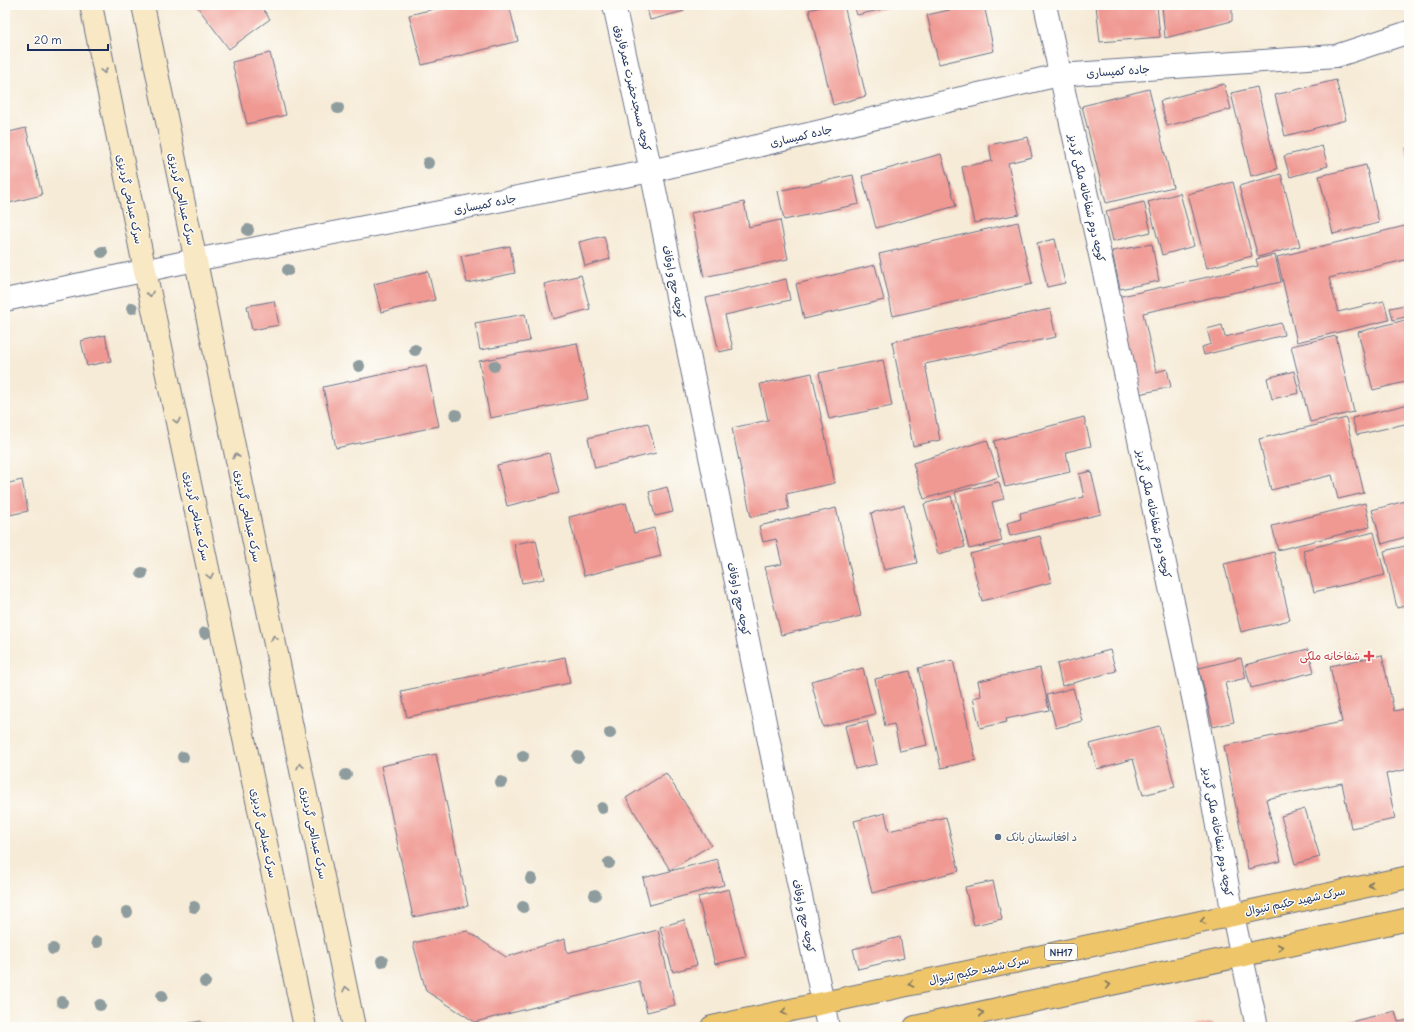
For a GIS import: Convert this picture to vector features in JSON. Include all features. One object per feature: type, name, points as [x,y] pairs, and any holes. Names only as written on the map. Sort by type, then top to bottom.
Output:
[{"type":"highway","name":"سرک شهید حکیم تنیوال","points":[[712,1027],[1409,877]]},
{"type":"highway","points":[[915,1027],[1409,919]]},
{"type":"main road","name":"سرک عبدلحی گردیزی","points":[[91,5],[145,271],[305,1027]]},
{"type":"main road","name":"سرک عبدالحی گردیزی","points":[[143,5],[354,1027]]},
{"type":"street","name":"کوچه مسجدحضرت عمرفاروق","points":[[614,5],[651,171]]},
{"type":"street","name":"کوچه دوم شفاخانه ملکی گردیز","points":[[1045,5],[1059,75],[1106,282],[1197,718],[1233,915],[1257,1027]]},
{"type":"street","name":"جاده کمیساری","points":[[5,300],[195,260],[651,171],[1059,75],[1336,56],[1409,32]]},
{"type":"street","name":"کوچه حج و اوقاف","points":[[651,171],[828,1027]]},
{"type":"building","points":[[196,5],[260,5],[270,19],[229,49]]},
{"type":"building","points":[[450,5],[509,5],[518,41],[422,65],[409,15]]},
{"type":"building","points":[[646,5],[683,5],[684,11],[650,20]]},
{"type":"building","points":[[828,5],[844,5],[866,96],[833,105],[809,10]]},
{"type":"building","points":[[854,5],[896,5],[896,6],[857,15]]},
{"type":"building","points":[[971,5],[984,5],[994,51],[939,64],[927,15]]},
{"type":"building","points":[[1096,5],[1157,5],[1160,37],[1100,42]]},
{"type":"building","points":[[1162,5],[1232,5],[1232,21],[1165,38]]},
{"type":"building","points":[[1339,5],[1349,5],[1349,6],[1339,8]]},
{"type":"building","points":[[270,53],[286,115],[247,124],[232,62]]},
{"type":"building","points":[[1336,80],[1346,120],[1285,136],[1275,95]]},
{"type":"building","points":[[1224,84],[1231,109],[1167,126],[1160,101]]},
{"type":"building","points":[[1257,87],[1277,169],[1251,176],[1231,93]]},
{"type":"building","points":[[1149,89],[1173,187],[1106,203],[1082,106]]},
{"type":"building","points":[[26,128],[42,195],[5,204],[5,133]]},
{"type":"building","points":[[1028,137],[1032,157],[1008,163],[1019,214],[974,223],[962,167],[992,161],[989,145]]},
{"type":"building","points":[[1322,146],[1328,166],[1290,177],[1284,156]]},
{"type":"building","points":[[1409,147],[1409,157],[1408,157],[1406,148]]},
{"type":"building","points":[[941,154],[956,206],[876,228],[862,176]]},
{"type":"building","points":[[1366,165],[1379,223],[1333,234],[1319,176]]},
{"type":"building","points":[[1281,174],[1300,246],[1258,257],[1239,186]]},
{"type":"building","points":[[853,175],[859,204],[784,220],[778,191]]},
{"type":"building","points":[[1233,182],[1252,256],[1207,268],[1188,194]]},
{"type":"building","points":[[1180,193],[1194,246],[1162,255],[1148,202]]},
{"type":"building","points":[[744,202],[749,227],[780,220],[788,259],[704,277],[691,213]]},
{"type":"building","points":[[1144,202],[1151,232],[1113,241],[1106,211]]},
{"type":"building","points":[[1018,222],[1032,284],[893,316],[879,254]]},
{"type":"building","points":[[1409,225],[1409,259],[1329,278],[1338,312],[1384,301],[1389,320],[1297,342],[1277,257]]},
{"type":"building","points":[[604,236],[610,259],[585,266],[579,242]]},
{"type":"building","points":[[1055,239],[1065,283],[1047,287],[1037,243]]},
{"type":"building","points":[[1152,244],[1159,281],[1120,289],[1112,251]]},
{"type":"building","points":[[510,246],[515,273],[467,283],[461,256]]},
{"type":"building","points":[[1275,255],[1281,282],[1143,313],[1156,372],[1167,369],[1171,387],[1139,394],[1117,297],[1258,266],[1256,259]]},
{"type":"building","points":[[875,265],[884,300],[804,319],[796,284]]},
{"type":"building","points":[[428,271],[435,300],[381,312],[374,284]]},
{"type":"building","points":[[581,275],[590,309],[553,319],[544,284]]},
{"type":"building","points":[[786,279],[790,300],[725,315],[733,349],[719,352],[706,298]]},
{"type":"building","points":[[274,301],[279,325],[252,330],[247,306]]},
{"type":"building","points":[[1409,304],[1409,316],[1393,320],[1390,308]]},
{"type":"building","points":[[1050,309],[1056,337],[925,364],[940,440],[913,446],[892,342]]},
{"type":"building","points":[[525,314],[530,341],[480,350],[475,323]]},
{"type":"building","points":[[1409,319],[1409,381],[1373,390],[1358,332]]},
{"type":"building","points":[[1281,323],[1284,335],[1204,355],[1202,347],[1211,344],[1207,329],[1222,325],[1225,337]]},
{"type":"building","points":[[105,335],[111,361],[87,366],[81,341]]},
{"type":"building","points":[[1336,336],[1354,412],[1310,422],[1291,346]]},
{"type":"building","points":[[577,343],[588,399],[490,418],[479,361]]},
{"type":"building","points":[[883,360],[892,406],[829,419],[819,373]]},
{"type":"building","points":[[426,365],[439,426],[336,448],[323,387]]},
{"type":"building","points":[[1294,371],[1299,393],[1272,399],[1267,378]]},
{"type":"building","points":[[812,373],[835,483],[786,494],[789,509],[751,517],[732,428],[768,420],[760,384]]},
{"type":"building","points":[[1409,404],[1409,423],[1357,435],[1352,418]]},
{"type":"building","points":[[1084,417],[1091,446],[1066,452],[1070,472],[1005,487],[994,441]]},
{"type":"building","points":[[1346,418],[1364,493],[1338,499],[1332,475],[1271,490],[1259,439]]},
{"type":"building","points":[[648,423],[656,453],[595,468],[588,438]]},
{"type":"building","points":[[987,440],[999,477],[924,499],[913,463]]},
{"type":"building","points":[[549,453],[559,493],[507,506],[497,465]]},
{"type":"building","points":[[1091,471],[1101,514],[1010,536],[1007,523],[1021,519],[1020,513],[1084,497],[1079,474]]},
{"type":"building","points":[[22,480],[28,511],[5,516],[5,484]]},
{"type":"building","points":[[999,482],[1004,499],[992,502],[1002,541],[969,549],[955,492]]},
{"type":"building","points":[[667,487],[673,512],[655,516],[649,492]]},
{"type":"building","points":[[951,496],[965,547],[938,554],[924,504]]},
{"type":"building","points":[[1409,500],[1409,536],[1382,544],[1372,510]]},
{"type":"building","points":[[626,503],[634,533],[654,528],[661,556],[584,576],[569,517]]},
{"type":"building","points":[[1365,503],[1370,527],[1278,550],[1272,526]]},
{"type":"building","points":[[904,505],[917,563],[884,570],[871,513]]},
{"type":"building","points":[[836,508],[861,616],[781,635],[765,567],[782,564],[776,539],[763,542],[759,526]]},
{"type":"building","points":[[1374,532],[1385,575],[1314,592],[1303,550]]},
{"type":"building","points":[[1040,536],[1052,582],[982,601],[970,554]]},
{"type":"building","points":[[536,540],[544,579],[522,583],[514,544]]},
{"type":"building","points":[[1409,545],[1409,605],[1397,608],[1384,551]]},
{"type":"building","points":[[1274,552],[1290,620],[1241,632],[1224,564]]},
{"type":"building","points":[[1308,649],[1314,672],[1251,688],[1245,665]]},
{"type":"building","points":[[1110,650],[1116,671],[1062,686],[1057,664]]},
{"type":"building","points":[[1382,655],[1394,711],[1409,708],[1409,769],[1386,774],[1395,819],[1351,828],[1342,783],[1266,799],[1281,861],[1248,869],[1224,746],[1342,722],[1330,666]]},
{"type":"building","points":[[565,657],[570,683],[407,717],[401,691]]},
{"type":"building","points":[[1241,658],[1246,678],[1225,683],[1234,722],[1213,727],[1199,668]]},
{"type":"building","points":[[953,660],[976,760],[941,768],[918,668]]},
{"type":"building","points":[[863,668],[875,714],[823,727],[811,681]]},
{"type":"building","points":[[1040,668],[1049,710],[1006,719],[1007,722],[980,728],[973,698],[981,696],[978,681]]},
{"type":"building","points":[[910,671],[927,745],[900,751],[894,724],[885,726],[875,679]]},
{"type":"building","points":[[1073,688],[1082,721],[1056,728],[1047,695]]},
{"type":"building","points":[[867,721],[877,764],[855,769],[845,726]]},
{"type":"building","points":[[1159,726],[1175,787],[1143,795],[1133,759],[1097,769],[1090,744]]},
{"type":"building","points":[[436,754],[468,906],[413,917],[381,766]]},
{"type":"building","points":[[666,773],[711,845],[670,870],[626,798]]},
{"type":"building","points":[[1305,809],[1320,857],[1295,864],[1281,816]]},
{"type":"building","points":[[885,813],[889,831],[946,817],[959,871],[872,893],[854,821]]},
{"type":"building","points":[[717,859],[724,885],[650,905],[643,878]]},
{"type":"building","points":[[993,881],[1002,919],[974,925],[965,887]]},
{"type":"building","points":[[729,889],[746,957],[715,964],[698,897]]},
{"type":"building","points":[[684,920],[697,965],[673,972],[660,927]]},
{"type":"building","points":[[658,930],[675,1005],[647,1012],[639,981],[475,1022],[426,991],[413,943],[467,931],[506,957],[565,939],[567,953]]},
{"type":"building","points":[[900,937],[904,958],[858,969],[853,949]]},
{"type":"building","points":[[1395,1011],[1398,1022],[1409,1020],[1409,1027],[1330,1027]]},
{"type":"building","points":[[201,1021],[203,1027],[174,1026]]},
{"type":"building","points":[[1211,1023],[1212,1027],[1195,1027],[1195,1026]]},
{"type":"place","name":"شفاخانه ملکی","points":[[1369,656]]},
{"type":"place","name":"د افغانستان بانک","points":[[998,837]]}]
